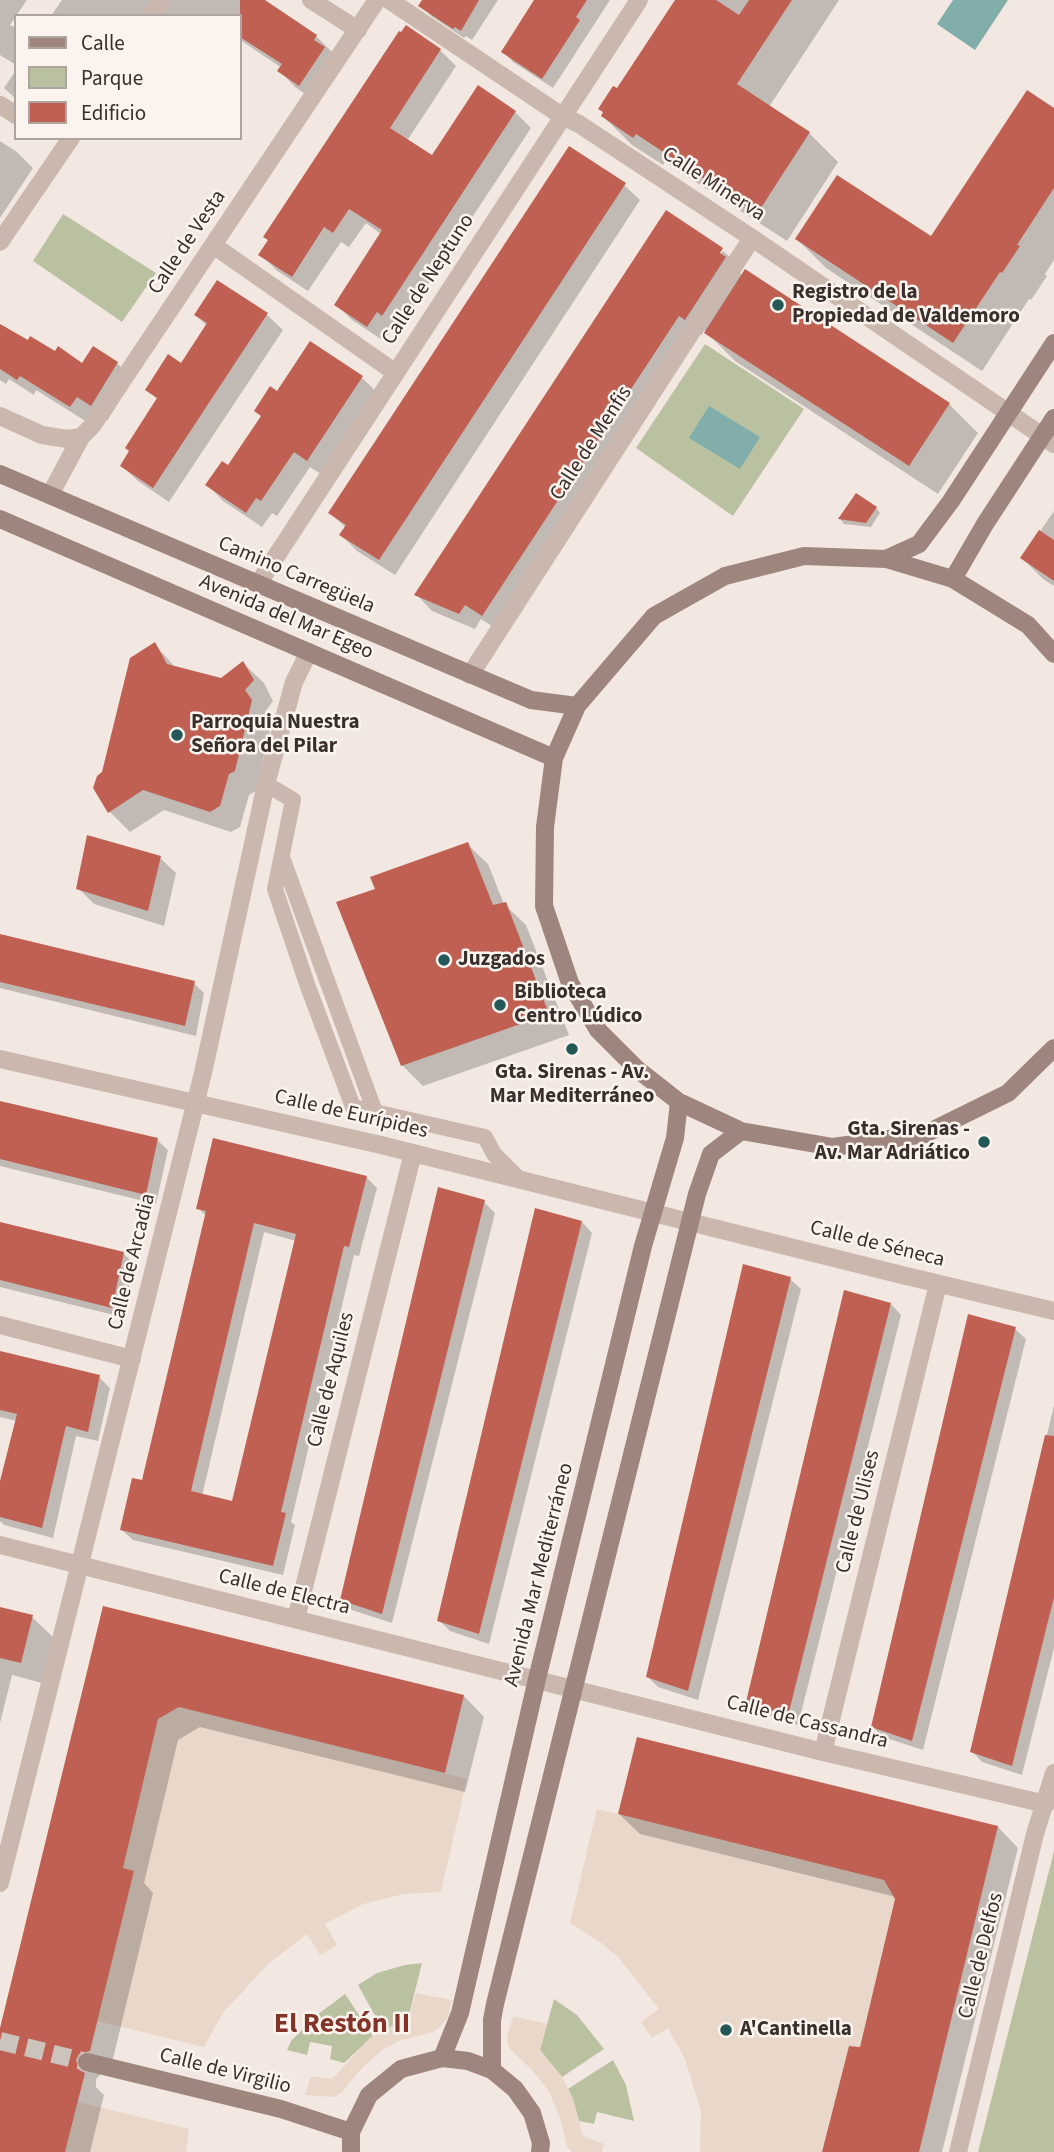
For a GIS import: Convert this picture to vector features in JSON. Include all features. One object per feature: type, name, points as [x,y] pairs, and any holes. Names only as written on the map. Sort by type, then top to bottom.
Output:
[{"type":"street","points":[[311,0],[358,30]]},
{"type":"street","name":"Calle de Vesta","points":[[50,495],[82,437],[92,426],[377,0]]},
{"type":"street","name":"Calle Minerva","points":[[389,0],[562,116],[579,124],[752,238],[1048,440]]},
{"type":"street","name":"Calle de Neptuno","points":[[258,584],[639,0]]},
{"type":"street","points":[[0,242],[62,141]]},
{"type":"street","name":"Calle de Menfis","points":[[470,675],[752,238]]},
{"type":"street","points":[[213,245],[396,373]]},
{"type":"street","points":[[886,559],[919,544],[951,501],[1054,343]]},
{"type":"street","points":[[0,416],[42,435],[67,439],[82,437]]},
{"type":"street","points":[[953,579],[985,524],[1048,440],[1054,418]]},
{"type":"street","name":"Camino Carregüela","points":[[0,474],[531,700],[577,706]]},
{"type":"street","name":"Avenida del Mar Egeo","points":[[0,519],[554,758]]},
{"type":"street","points":[[1054,654],[1028,625],[953,579],[886,559],[804,556],[725,576],[654,617],[577,706],[554,758],[545,827],[544,906],[570,983],[598,1030],[637,1069],[679,1102],[741,1132],[833,1147],[925,1134],[1008,1093],[1054,1048]]},
{"type":"street","name":"Calle de Arcadia","points":[[0,1883],[196,1103],[266,784],[294,682],[309,652]]},
{"type":"street","name":"Calle de Eurípides","points":[[0,1059],[413,1153],[690,1222]]},
{"type":"street","name":"Avenida Mar Mediterráneo","points":[[442,2058],[460,2013],[537,1679],[653,1213],[675,1138],[679,1102]]},
{"type":"street","points":[[492,2070],[492,2020],[495,2004],[565,1686],[690,1222],[711,1154],[741,1132]]},
{"type":"street","name":"Calle de Aquiles","points":[[296,1619],[413,1153]]},
{"type":"street","name":"Calle de Séneca","points":[[690,1222],[1054,1311]]},
{"type":"street","name":"Calle de Ulises","points":[[823,1752],[939,1284]]},
{"type":"street","points":[[0,1325],[132,1359]]},
{"type":"street","name":"Calle de Electra","points":[[0,1545],[565,1686]]},
{"type":"street","name":"Calle de Cassandra","points":[[565,1686],[823,1752],[1046,1804]]},
{"type":"street","name":"Calle de Delfos","points":[[958,2152],[1035,1834],[1054,1773]]},
{"type":"street","points":[[351,2152],[351,2132],[369,2095],[401,2068],[442,2058],[468,2061],[492,2070],[516,2088],[532,2113],[541,2143],[540,2152]]},
{"type":"street","name":"Calle de Virgilio","points":[[87,2062],[281,2109],[351,2132]]},
{"type":"lane","points":[[266,784],[293,800],[283,860],[375,1112],[485,1137],[495,1154],[519,1179]]},
{"type":"green space","points":[[63,214],[156,273],[122,322],[33,261]]},
{"type":"green space","points":[[705,344],[804,409],[733,516],[636,448]]},
{"type":"green space","points":[[1054,1851],[1054,2152],[978,2152]]},
{"type":"green space","points":[[422,1963],[408,2019],[383,2030],[358,1985],[377,1973]]},
{"type":"green space","points":[[345,1994],[373,2036],[344,2063],[330,2059],[332,2046],[310,2042],[307,2055],[287,2050],[291,2041],[317,2015]]},
{"type":"green space","points":[[554,1999],[577,2015],[604,2049],[562,2077],[540,2050]]},
{"type":"green space","points":[[613,2060],[626,2085],[634,2121],[597,2112],[594,2124],[579,2121],[568,2089]]},
{"type":"shaded area","points":[[179,1707],[467,1779],[441,1892],[404,1894],[363,1904],[325,1924],[337,1945],[320,1955],[307,1934],[267,1965],[224,2011],[204,2047],[97,2021],[134,1871],[123,1868],[158,1719]]},
{"type":"shaded area","points":[[597,1809],[884,1880],[895,1899],[860,2047],[849,2046],[822,2152],[700,2152],[701,2112],[685,2059],[668,2028],[652,2038],[641,2022],[659,2009],[618,1957],[570,1923]]},
{"type":"shaded area","points":[[416,1993],[452,2000],[448,2017],[439,2028],[401,2040],[381,2051],[334,2097],[305,2095],[311,2076],[332,2079],[369,2039],[408,2019]]},
{"type":"shaded area","points":[[513,2016],[547,2024],[540,2050],[562,2077],[573,2098],[583,2136],[604,2144],[602,2152],[572,2152],[567,2147],[561,2120],[549,2091],[509,2048],[507,2037]]},
{"type":"shaded area","points":[[78,2102],[189,2129],[186,2152],[65,2152]]},
{"type":"water","points":[[953,0],[1008,0],[975,50],[937,24]]},
{"type":"water","points":[[709,406],[760,437],[740,469],[689,438]]},
{"type":"building","points":[[240,0],[265,0],[317,35],[314,40],[325,47],[299,86],[277,71],[282,64],[242,38]]},
{"type":"building","points":[[422,0],[479,0],[461,31],[455,27],[453,29],[418,6]]},
{"type":"building","points":[[534,0],[587,0],[576,17],[580,20],[542,79],[501,52]]},
{"type":"building","points":[[675,0],[716,0],[739,15],[749,0],[792,0],[737,84],[810,132],[757,214],[636,134],[633,138],[601,116],[603,112],[598,109],[613,86],[617,88]]},
{"type":"building","points":[[406,25],[441,49],[390,128],[432,155],[478,85],[516,111],[382,316],[377,312],[367,327],[334,305],[382,230],[349,209],[333,233],[324,227],[292,277],[258,255],[268,240],[263,237],[399,31]]},
{"type":"building","points":[[1027,90],[1054,108],[1054,188],[1017,245],[1020,246],[953,343],[795,239],[837,175],[931,236]]},
{"type":"building","points":[[569,146],[626,183],[379,560],[339,535],[346,525],[328,513]]},
{"type":"building","points":[[666,210],[723,248],[720,253],[726,257],[685,320],[679,316],[482,616],[465,605],[459,614],[414,595]]},
{"type":"building","points":[[745,269],[950,403],[909,466],[704,333]]},
{"type":"building","points":[[217,280],[268,313],[153,488],[120,466],[129,451],[125,448],[157,398],[145,390],[168,354],[181,363],[207,323],[194,315]]},
{"type":"building","points":[[0,324],[28,340],[30,336],[55,351],[58,346],[82,363],[93,346],[118,362],[91,406],[77,397],[70,407],[20,376],[17,380],[0,369]]},
{"type":"building","points":[[310,341],[363,376],[307,461],[294,452],[261,501],[256,498],[246,513],[205,485],[222,461],[228,465],[261,416],[254,411],[270,386],[277,391]]},
{"type":"building","points":[[856,493],[877,507],[866,523],[838,519]]},
{"type":"building","points":[[1039,530],[1054,540],[1054,581],[1020,558]]},
{"type":"building","name":"Parroquia Nuestra Señora del Pilar","points":[[155,642],[167,664],[221,678],[243,661],[254,680],[245,690],[252,700],[235,771],[229,774],[220,806],[210,812],[143,790],[108,813],[93,788],[97,776],[102,772],[130,658]]},
{"type":"building","points":[[87,835],[161,856],[148,911],[76,889]]},
{"type":"building","name":"Juzgados","points":[[468,842],[493,905],[506,902],[549,1014],[401,1066],[336,902],[375,889],[370,877]]},
{"type":"building","points":[[0,934],[195,981],[185,1026],[0,982]]},
{"type":"building","points":[[0,1101],[158,1138],[146,1195],[0,1159]]},
{"type":"building","points":[[213,1138],[367,1176],[349,1247],[344,1246],[281,1512],[286,1513],[273,1566],[120,1530],[132,1478],[142,1480],[206,1211],[196,1209]],"holes":[[[254,1223],[296,1234],[232,1501],[191,1491]]]},
{"type":"building","points":[[438,1187],[485,1200],[382,1614],[340,1600]]},
{"type":"building","points":[[535,1208],[582,1221],[479,1634],[437,1621]]},
{"type":"building","points":[[0,1222],[124,1252],[112,1308],[0,1280]]},
{"type":"building","points":[[743,1264],[791,1277],[688,1691],[646,1677]]},
{"type":"building","points":[[844,1290],[891,1303],[788,1716],[746,1702]]},
{"type":"building","points":[[968,1314],[1016,1327],[912,1741],[871,1727]]},
{"type":"building","points":[[0,1351],[100,1375],[88,1432],[66,1426],[42,1528],[0,1517],[0,1481],[17,1414],[0,1410]]},
{"type":"building","points":[[1045,1435],[1054,1436],[1054,1597],[1012,1766],[970,1752]]},
{"type":"building","points":[[103,1606],[464,1695],[445,1773],[179,1707],[158,1719],[123,1868],[134,1871],[90,2051],[79,2054],[76,2060],[79,2070],[85,2073],[65,2152],[0,2152],[0,2028]]},
{"type":"building","points":[[0,1607],[33,1615],[21,1663],[0,1658]]},
{"type":"building","points":[[637,1737],[998,1826],[919,2152],[822,2152],[849,2046],[860,2047],[895,1899],[884,1880],[618,1814]]},
{"type":"tunnel","points":[[0,2041],[87,2062]]},
{"type":"place","name":"Registro de la Propiedad de Valdemoro","points":[[778,305]]},
{"type":"place","name":"Parroquia Nuestra Señora del Pilar","points":[[177,735]]},
{"type":"place","name":"Juzgados","points":[[444,960]]},
{"type":"place","name":"Biblioteca Centro Lúdico","points":[[500,1005]]},
{"type":"place","name":"Gta. Sirenas - Av. Mar Mediterráneo","points":[[572,1049]]},
{"type":"place","name":"Gta. Sirenas - Av. Mar Adriático","points":[[984,1142]]},
{"type":"place","name":"A'Cantinella","points":[[726,2030]]},
{"type":"district","name":"El Restón II","points":[[342,2026]]}]
